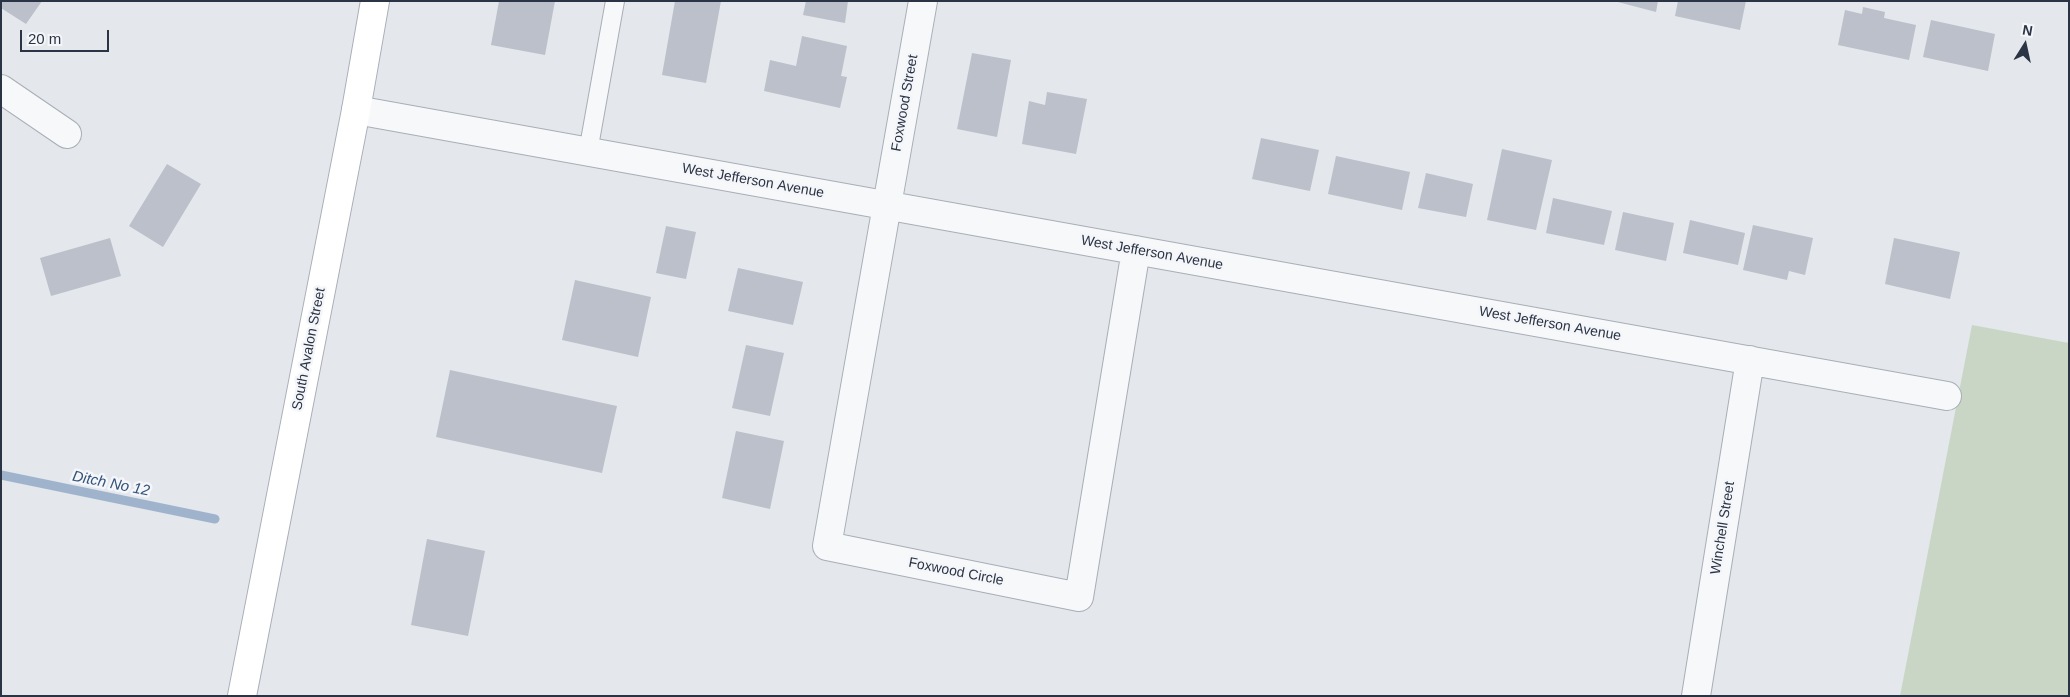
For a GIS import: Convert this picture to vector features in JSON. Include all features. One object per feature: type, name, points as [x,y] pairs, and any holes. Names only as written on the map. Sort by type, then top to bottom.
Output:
[{"type":"street","name":"South Avalon Street","points":[[242,696],[356,110],[375,1]]},
{"type":"street","name":"Foxwood Street","points":[[886,205],[923,1]]},
{"type":"street","points":[[1,89],[68,134]]},
{"type":"street","name":"West Jefferson Avenue","points":[[356,110],[1947,396]]},
{"type":"street","name":"Foxwood Circle","points":[[886,205],[827,546],[1079,597],[1136,250]]},
{"type":"street","name":"Winchell Street","points":[[1696,696],[1750,360]]},
{"type":"lane","points":[[588,152],[615,1]]},
{"type":"green space","points":[[1972,325],[2069,343],[2069,696],[1900,696]]},
{"type":"building","points":[[1,1],[42,1],[26,24],[1,8]]},
{"type":"building","points":[[499,1],[555,1],[545,55],[491,45]]},
{"type":"building","points":[[675,1],[721,1],[706,83],[662,75]]},
{"type":"building","points":[[806,1],[848,1],[845,23],[803,15]]},
{"type":"building","points":[[1614,1],[1658,1],[1656,12]]},
{"type":"building","points":[[1678,1],[1746,1],[1740,30],[1675,16]]},
{"type":"building","points":[[1863,7],[1885,12],[1884,18],[1916,25],[1909,60],[1838,45],[1845,10],[1862,14]]},
{"type":"building","points":[[1931,20],[1995,34],[1988,71],[1923,57]]},
{"type":"building","points":[[802,36],[847,46],[841,76],[847,77],[840,108],[764,91],[770,60],[796,66]]},
{"type":"building","points":[[972,53],[1011,60],[997,137],[957,129]]},
{"type":"building","points":[[1047,92],[1087,99],[1076,154],[1022,144],[1029,101],[1045,105]]},
{"type":"building","points":[[1261,138],[1319,150],[1310,191],[1252,179]]},
{"type":"building","points":[[1502,149],[1552,160],[1536,230],[1487,220]]},
{"type":"building","points":[[1336,156],[1410,172],[1402,210],[1328,194]]},
{"type":"building","points":[[167,164],[201,184],[163,247],[129,226]]},
{"type":"building","points":[[1426,173],[1473,184],[1466,217],[1418,208]]},
{"type":"building","points":[[1553,198],[1612,211],[1604,245],[1546,233]]},
{"type":"building","points":[[1623,212],[1674,223],[1666,261],[1615,250]]},
{"type":"building","points":[[1690,220],[1745,233],[1738,265],[1683,253]]},
{"type":"building","points":[[1753,225],[1813,238],[1805,275],[1789,271],[1787,280],[1743,270]]},
{"type":"building","points":[[666,226],[696,232],[686,279],[656,273]]},
{"type":"building","points":[[110,238],[121,276],[51,296],[40,258]]},
{"type":"building","points":[[1894,238],[1960,252],[1950,299],[1885,284]]},
{"type":"building","points":[[738,268],[803,282],[793,325],[728,311]]},
{"type":"building","points":[[575,280],[651,297],[638,357],[562,340]]},
{"type":"building","points":[[746,345],[784,353],[770,416],[732,408]]},
{"type":"building","points":[[450,370],[617,406],[602,473],[436,437]]},
{"type":"building","points":[[736,431],[784,441],[770,509],[722,498]]},
{"type":"building","points":[[427,539],[485,551],[468,636],[411,625]]},
{"type":"waterway","name":"Ditch No 12","points":[[1,475],[215,519]]}]
